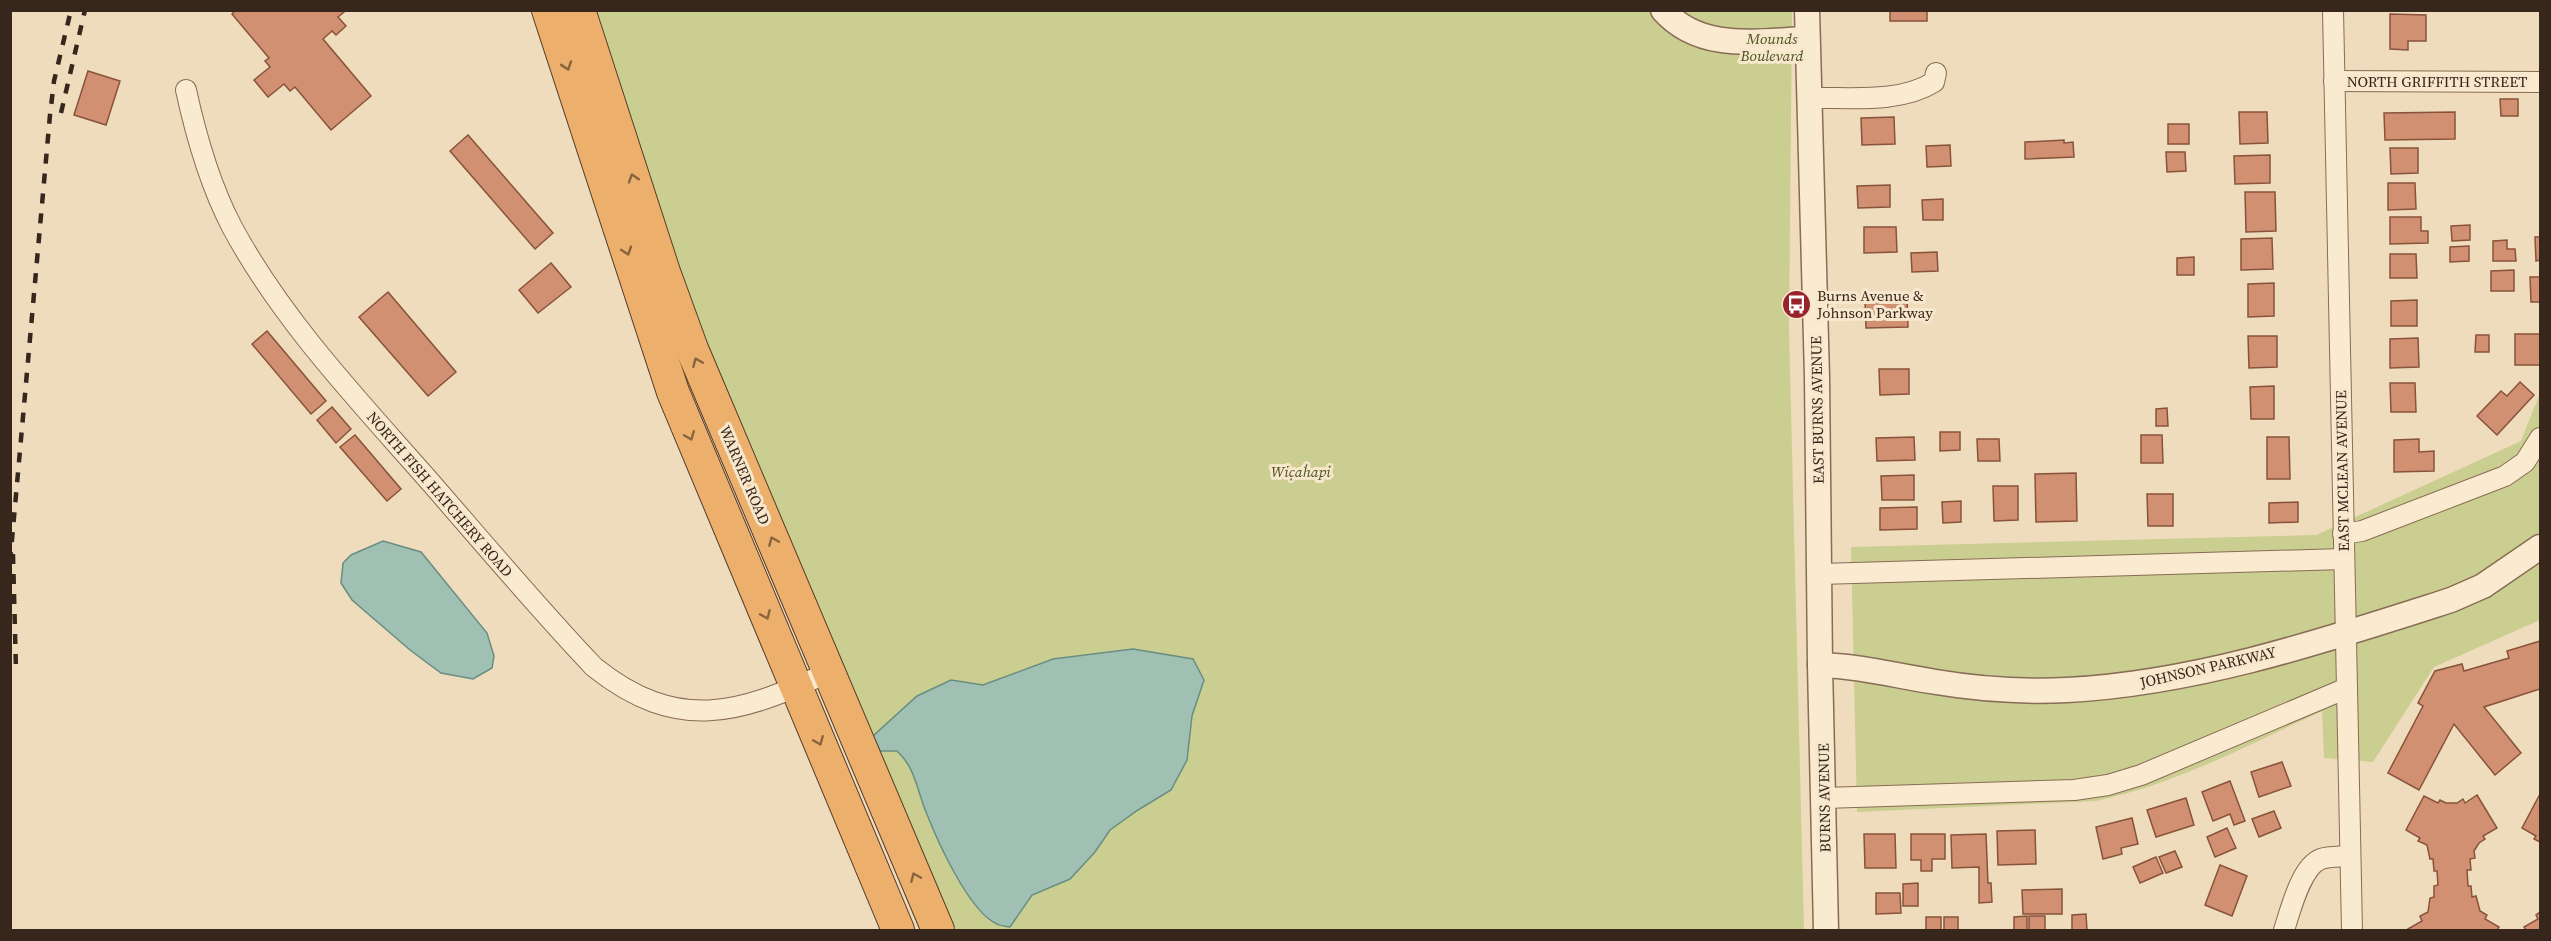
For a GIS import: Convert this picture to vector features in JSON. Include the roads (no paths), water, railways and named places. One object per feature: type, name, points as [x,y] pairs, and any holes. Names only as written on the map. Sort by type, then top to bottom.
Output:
[{"type":"highway","name":"WARNER ROAD","points":[[555,11],[664,272],[692,349],[938,930]]},
{"type":"highway","name":"WARNER ROAD","points":[[555,11],[673,392],[898,930]]},
{"type":"street","points":[[1663,10],[1674,22],[1709,39],[1734,42],[1807,39]]},
{"type":"street","name":"EAST BURNS AVENUE","points":[[1807,10],[1817,377],[1820,665]]},
{"type":"street","name":"EAST MCLEAN AVENUE","points":[[2333,10],[2352,930]]},
{"type":"street","points":[[1808,98],[1870,97],[1908,92],[1934,82],[1936,73]]},
{"type":"street","name":"NORTH GRIFFITH STREET","points":[[2334,81],[2541,82]]},
{"type":"street","name":"NORTH FISH HATCHERY ROAD","points":[[186,90],[204,154],[231,225],[254,265],[283,306],[361,404],[594,667],[617,685],[645,700],[671,709],[698,710],[730,709],[761,701],[829,672]]},
{"type":"street","points":[[2343,534],[2362,531],[2500,478],[2525,462],[2541,438]]},
{"type":"street","name":"JOHNSON PARKWAY","points":[[1820,665],[1846,666],[1940,683],[2067,690],[2132,684],[2204,671],[2345,633],[2451,600],[2483,586],[2541,547]]},
{"type":"street","points":[[1820,574],[2343,559]]},
{"type":"street","name":"BURNS AVENUE","points":[[1820,665],[1826,930]]},
{"type":"street","points":[[1824,798],[2074,790],[2108,785],[2141,775],[2347,688]]},
{"type":"street","points":[[2284,930],[2300,885],[2313,864],[2321,859],[2350,856]]},
{"type":"railway","points":[[10,562],[50,115],[54,81],[71,10]]},
{"type":"railway","points":[[61,113],[85,10]]},
{"type":"railway","points":[[13,554],[16,671]]},
{"type":"place","name":"Burns Avenue & Johnson Parkway","points":[[1796,304]]},
{"type":"park label","name":"Mounds Boulevard","points":[[1772,46]]},
{"type":"park label","name":"Wic̣aḣapi","points":[[1301,471]]}]
